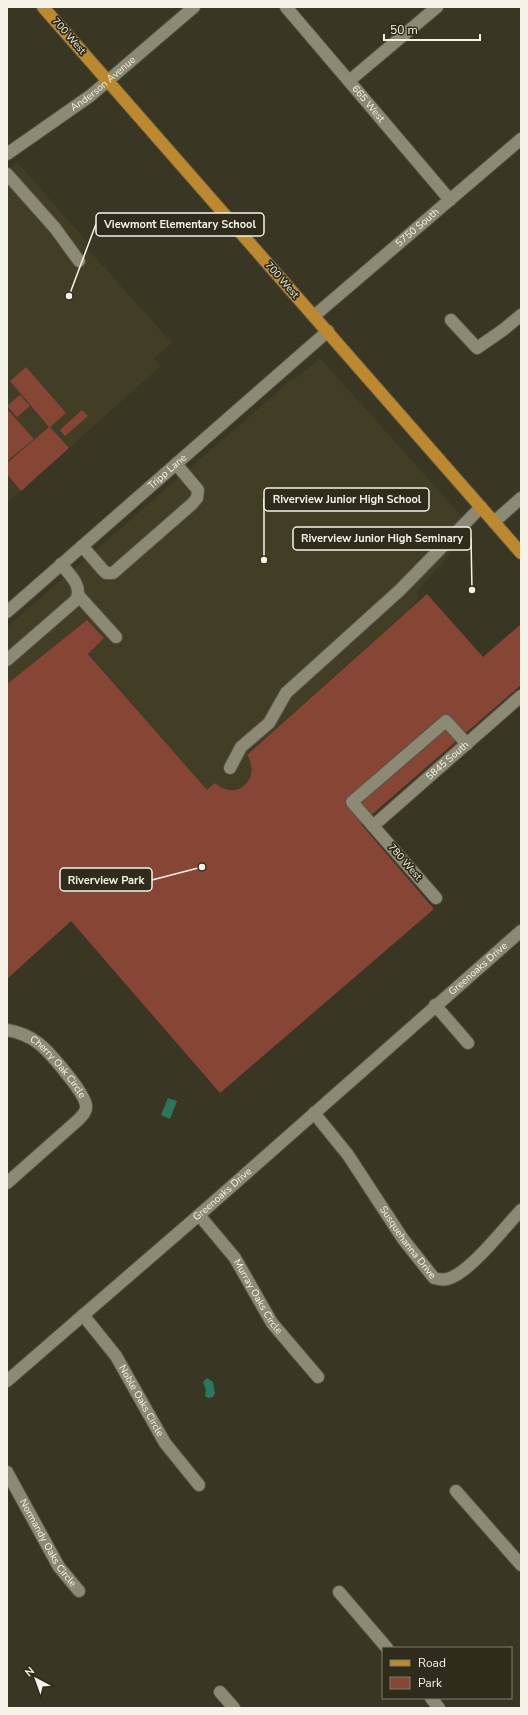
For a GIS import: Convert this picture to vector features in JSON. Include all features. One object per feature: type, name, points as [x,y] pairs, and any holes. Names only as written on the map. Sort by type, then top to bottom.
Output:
[{"type":"main road","name":"700 West","points":[[43,7],[521,552]]},
{"type":"street","name":"Anderson Avenue","points":[[7,154],[90,96],[194,7]]},
{"type":"street","name":"665 West","points":[[286,7],[450,200]]},
{"type":"street","points":[[349,81],[437,7]]},
{"type":"street","name":"5750 South","points":[[314,316],[521,139]]},
{"type":"street","points":[[7,174],[55,228],[79,261]]},
{"type":"street","points":[[451,320],[477,348],[503,330],[521,315]]},
{"type":"street","name":"Tripp Lane","points":[[7,612],[328,331]]},
{"type":"street","points":[[82,546],[106,573],[113,573],[186,510],[195,502],[198,490],[176,464]]},
{"type":"street","points":[[494,522],[521,498]]},
{"type":"street","points":[[230,768],[241,747],[269,723],[286,693],[400,590],[481,507]]},
{"type":"street","points":[[7,660],[76,600],[78,595],[78,587],[62,564]]},
{"type":"street","points":[[78,595],[116,637]]},
{"type":"street","name":"5845 South","points":[[373,826],[521,696]]},
{"type":"street","name":"780 West","points":[[436,898],[352,802],[446,721],[467,744]]},
{"type":"street","name":"Greenoaks Drive","points":[[7,1381],[199,1215],[521,930]]},
{"type":"street","points":[[435,1005],[468,1043]]},
{"type":"street","name":"Cherry Oak Circle","points":[[7,1030],[21,1033],[39,1043],[78,1088],[84,1097],[87,1107],[83,1115],[77,1121],[7,1182]]},
{"type":"street","name":"Susquehanna Drive","points":[[314,1113],[348,1155],[403,1239],[434,1278],[446,1280],[459,1274],[521,1210]]},
{"type":"street","name":"Murray Oaks Circle","points":[[199,1215],[235,1258],[272,1323],[318,1378]]},
{"type":"street","name":"Noble Oaks Circle","points":[[83,1316],[116,1356],[165,1443],[199,1485]]},
{"type":"street","name":"Normandy Oaks Circle","points":[[7,1472],[59,1567],[79,1591]]},
{"type":"street","points":[[456,1491],[521,1565]]},
{"type":"street","points":[[339,1592],[386,1647]]},
{"type":"street","points":[[220,1692],[234,1708]]},
{"type":"street","points":[[431,1699],[439,1708]]},
{"type":"shaded area","points":[[17,162],[87,242],[86,247],[172,343],[154,358],[161,366],[7,503],[7,169]]},
{"type":"shaded area","points":[[320,358],[472,528],[417,592],[418,601],[247,755],[252,766],[252,771],[248,782],[243,787],[233,790],[223,789],[215,783],[207,791],[88,653],[87,620],[7,684],[7,627],[289,382]]},
{"type":"shaded area","points":[[168,1098],[177,1101],[170,1119],[161,1115]]},
{"type":"shaded area","points":[[207,1378],[213,1382],[215,1393],[213,1397],[208,1398],[205,1396],[206,1390],[203,1382]]},
{"type":"green space","points":[[26,367],[66,413],[50,427],[69,448],[21,491],[7,474],[7,463],[49,427],[10,381]]},
{"type":"green space","points":[[20,395],[30,406],[17,417],[7,406]]},
{"type":"green space","points":[[7,409],[34,439],[7,461]]},
{"type":"green space","points":[[82,410],[88,416],[65,436],[60,430]]},
{"type":"green space","points":[[427,594],[483,657],[521,624],[521,685],[361,824],[434,909],[220,1093],[71,921],[7,979],[7,684],[87,620],[104,638],[88,654],[207,790],[215,783],[223,788],[231,790],[238,789],[249,779],[251,772],[251,764],[247,755]]},
{"type":"place","name":"Viewmont Elementary School","points":[[69,296]]},
{"type":"place","name":"Riverview Junior High School","points":[[264,560]]},
{"type":"place","name":"Riverview Junior High Seminary","points":[[472,590]]},
{"type":"place","name":"Riverview Park","points":[[202,867]]}]
